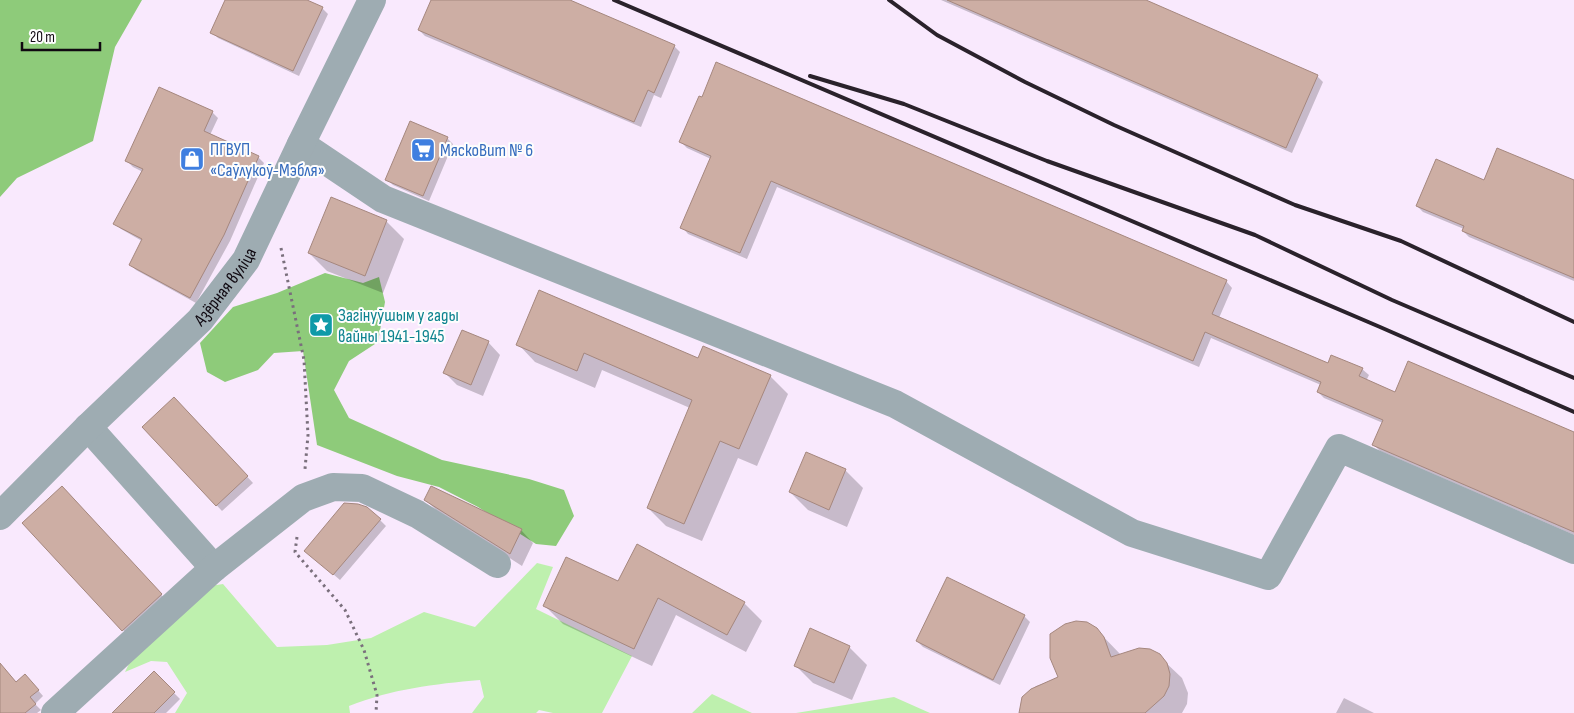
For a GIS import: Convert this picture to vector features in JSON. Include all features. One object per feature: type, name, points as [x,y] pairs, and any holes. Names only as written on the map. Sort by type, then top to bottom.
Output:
[{"type":"street","name":"Азёрная вуліца","points":[[0,516],[88,427],[200,320],[246,260],[372,0]]},
{"type":"street","points":[[301,144],[383,199],[895,404],[1132,533],[1268,576],[1339,448],[1574,550]]},
{"type":"street","points":[[88,427],[214,568]]},
{"type":"street","points":[[55,713],[214,568],[303,498],[333,487],[362,488],[417,514],[498,564]]},
{"type":"path","points":[[271,206],[288,276],[304,360],[308,435],[303,498],[295,552],[345,610],[364,650],[377,695],[376,713]]},
{"type":"green space","points":[[0,0],[142,0],[115,47],[93,141],[17,178],[0,197]]},
{"type":"green space","points":[[325,273],[363,283],[379,277],[385,302],[378,342],[349,361],[334,390],[349,418],[442,460],[529,479],[564,490],[574,516],[556,546],[536,544],[478,507],[439,487],[397,476],[317,445],[303,351],[274,353],[258,370],[225,382],[207,372],[200,343],[233,307],[277,293]]},
{"type":"green space","points":[[537,563],[553,567],[536,609],[632,656],[602,713],[553,713],[539,710],[536,713],[472,713],[484,697],[480,680],[397,691],[381,695],[349,706],[350,713],[175,713],[187,693],[167,662],[151,661],[125,672],[141,639],[204,587],[223,584],[277,647],[327,645],[371,638],[424,612],[475,627]]},
{"type":"green space","points":[[712,694],[752,713],[692,713]]},
{"type":"green space","points":[[894,697],[930,713],[796,713]]},
{"type":"building","points":[[225,0],[307,0],[323,7],[293,71],[210,33]]},
{"type":"building","points":[[431,0],[570,0],[675,45],[654,93],[648,90],[634,122],[418,30]]},
{"type":"building","points":[[947,0],[1146,0],[1318,75],[1286,148]]},
{"type":"building","points":[[716,62],[1227,280],[1212,314],[1328,363],[1331,355],[1363,368],[1359,376],[1395,392],[1408,361],[1574,432],[1574,532],[1372,445],[1383,420],[1317,392],[1321,382],[1205,332],[1193,361],[771,181],[740,253],[680,228],[711,156],[679,142],[699,96],[702,97]]},
{"type":"building","points":[[159,87],[213,111],[204,131],[259,156],[224,235],[190,298],[129,265],[142,239],[113,224],[143,169],[125,161]]},
{"type":"building","name":"МяскоВит № 6","points":[[410,121],[448,137],[423,196],[385,180]]},
{"type":"building","points":[[1497,148],[1574,180],[1574,278],[1462,231],[1464,226],[1416,206],[1436,159],[1484,180]]},
{"type":"building","points":[[331,197],[387,220],[365,276],[308,253]]},
{"type":"building","points":[[539,290],[698,358],[703,346],[771,375],[739,449],[720,441],[684,524],[647,508],[692,400],[584,353],[577,371],[516,345]]},
{"type":"building","points":[[462,330],[489,341],[471,385],[443,373]]},
{"type":"building","points":[[174,397],[248,476],[216,506],[142,427]]},
{"type":"building","points":[[806,452],[846,469],[829,510],[789,492]]},
{"type":"building","points":[[62,486],[162,594],[122,631],[22,523]]},
{"type":"building","points":[[431,486],[522,529],[510,554],[424,500]]},
{"type":"building","points":[[344,503],[367,507],[381,519],[333,575],[304,551]]},
{"type":"building","points":[[637,544],[745,602],[727,635],[658,598],[634,649],[543,606],[566,557],[618,581]]},
{"type":"building","points":[[947,577],[1025,615],[993,680],[916,641]]},
{"type":"building","points":[[1076,621],[1087,622],[1097,628],[1104,637],[1111,657],[1139,648],[1150,649],[1160,654],[1167,663],[1170,674],[1169,686],[1164,696],[1145,713],[1019,713],[1022,697],[1031,689],[1058,677],[1050,658],[1050,634],[1065,624]]},
{"type":"building","points":[[810,628],[850,646],[834,683],[794,666]]},
{"type":"building","points":[[0,663],[16,682],[25,674],[39,690],[30,697],[36,704],[25,713],[0,713]]},
{"type":"building","points":[[154,671],[175,692],[154,713],[112,713]]},
{"type":"railway","points":[[614,0],[1380,327],[1574,412]]},
{"type":"railway","points":[[889,0],[937,35],[1025,82],[1114,125],[1295,205],[1401,241],[1574,322]]},
{"type":"railway","points":[[810,76],[904,104],[1047,161],[1255,235],[1392,300],[1574,378]]},
{"type":"place","name":"МяскоВит № 6","points":[[423,150]]},
{"type":"place","name":"ПГВУП «Саўлукоў-Мэбля»","points":[[192,159]]},
{"type":"place","name":"Загінуўшым у гады вайны 1941-1945","points":[[321,325]]}]
